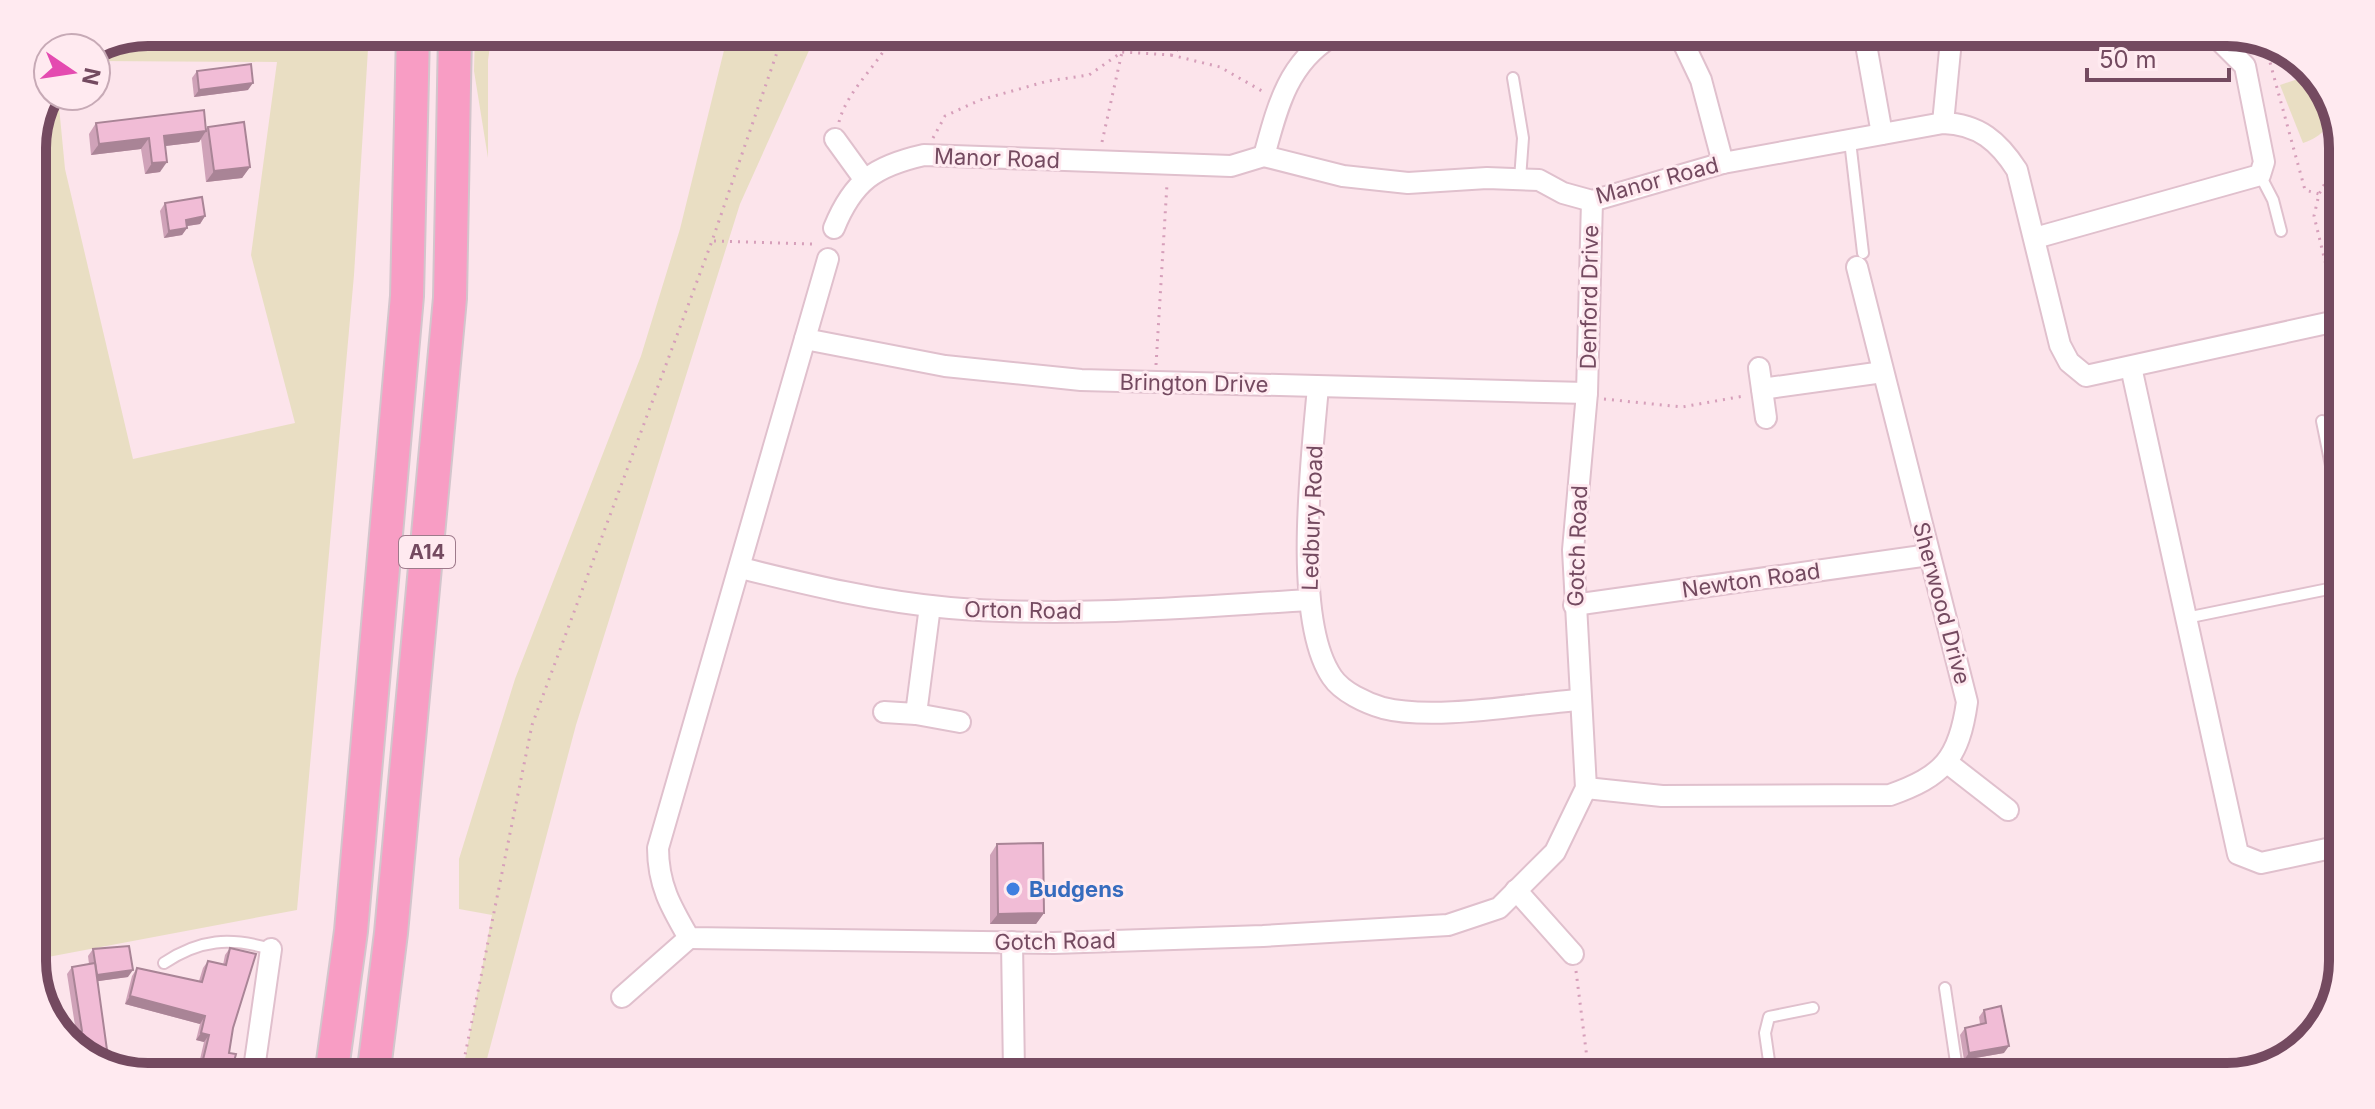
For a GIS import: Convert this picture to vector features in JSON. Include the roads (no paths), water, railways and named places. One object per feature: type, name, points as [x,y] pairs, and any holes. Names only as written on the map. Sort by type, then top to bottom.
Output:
[{"type":"highway","name":"A14","points":[[333,1063],[351,931],[407,296],[413,46]]},
{"type":"highway","name":"A14","points":[[375,1063],[391,933],[450,298],[455,46]]},
{"type":"street","points":[[1264,156],[1287,82],[1321,46]]},
{"type":"street","points":[[1685,46],[1701,80],[1723,163]]},
{"type":"street","points":[[1866,46],[1882,134]]},
{"type":"street","points":[[1943,123],[1950,46]]},
{"type":"street","points":[[2035,238],[2260,175],[2264,162],[2245,66],[2225,46]]},
{"type":"street","name":"Manor Road","points":[[805,339],[828,244],[844,204],[864,179],[883,167],[924,155],[1231,166],[1264,156],[1343,176],[1408,183],[1539,180],[1563,193],[1592,201],[1723,163],[1943,123],[1959,123],[1986,134],[2001,146],[2017,170],[2060,345],[2069,362],[2086,376],[2329,322]]},
{"type":"street","points":[[835,139],[864,179]]},
{"type":"street","name":"Denford Drive","points":[[1587,393],[1592,201]]},
{"type":"street","name":"Sherwood Drive","points":[[1860,260],[1883,372],[1967,702],[1963,733],[1949,764]]},
{"type":"street","points":[[622,997],[689,938],[665,897],[658,873],[658,848],[805,339]]},
{"type":"street","name":"Brington Drive","points":[[805,339],[945,366],[1081,380],[1587,393]]},
{"type":"street","points":[[2131,367],[2238,854],[2261,863],[2329,848]]},
{"type":"street","points":[[1759,368],[1766,418]]},
{"type":"street","points":[[1762,389],[1883,372]]},
{"type":"street","name":"Ledbury Road","points":[[1318,387],[1309,600],[1320,648],[1332,677],[1354,696],[1383,707],[1416,713],[1578,700]]},
{"type":"street","name":"Gotch Road","points":[[689,938],[1012,942],[1248,936],[1448,925],[1499,908],[1555,852],[1586,788],[1578,700],[1573,550],[1587,393]]},
{"type":"street","name":"Newton Road","points":[[1574,605],[1929,555]]},
{"type":"street","name":"Orton Road","points":[[741,568],[930,606],[1063,612],[1309,600]]},
{"type":"street","points":[[916,714],[930,606]]},
{"type":"street","points":[[884,712],[960,722]]},
{"type":"street","points":[[1586,788],[1662,796],[1890,795],[1920,784],[1949,764],[2008,810]]},
{"type":"street","points":[[1516,890],[1573,954]]},
{"type":"street","points":[[1012,942],[1014,1063]]},
{"type":"street","points":[[255,1063],[271,949]]},
{"type":"lane","points":[[1513,78],[1523,138],[1520,179]]},
{"type":"lane","points":[[1850,141],[1860,260]]},
{"type":"lane","points":[[2260,175],[2273,200],[2281,231]]},
{"type":"lane","points":[[2322,421],[2329,456]]},
{"type":"lane","points":[[2186,618],[2329,589]]},
{"type":"lane","points":[[164,963],[184,950],[215,941],[244,941],[271,949]]},
{"type":"lane","points":[[1945,988],[1956,1063]]},
{"type":"lane","points":[[1769,1063],[1765,1033],[1769,1017],[1813,1008]]},
{"type":"place","name":"Budgens","points":[[1013,889]]}]
